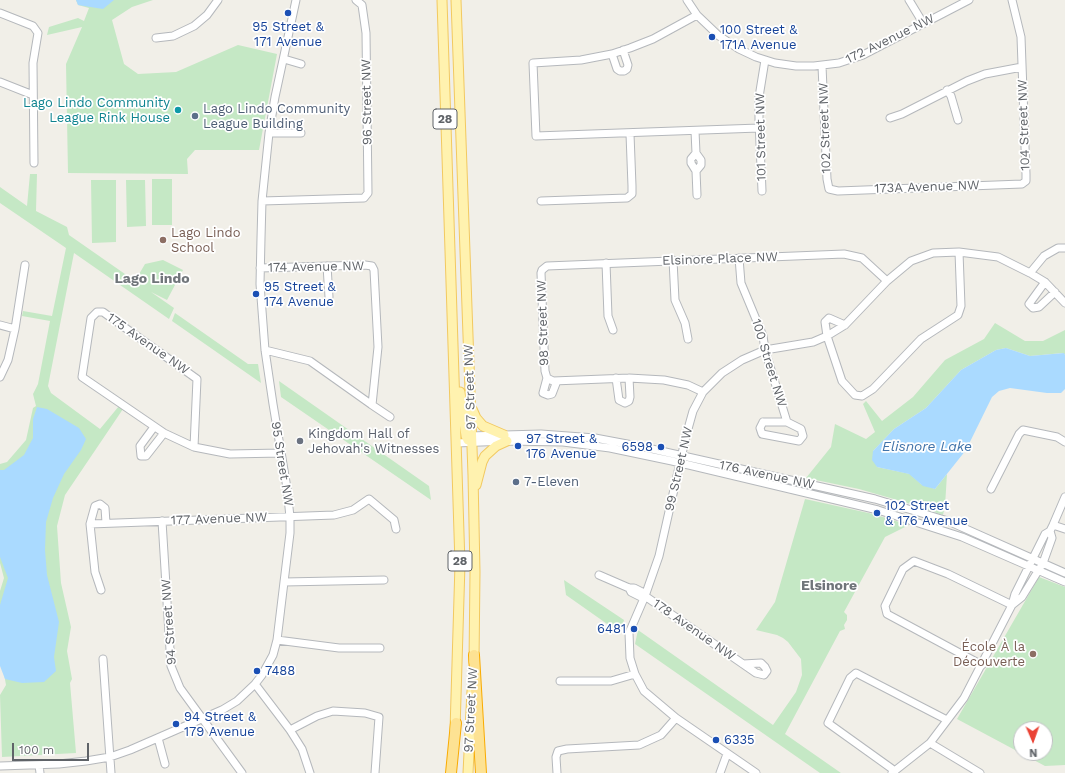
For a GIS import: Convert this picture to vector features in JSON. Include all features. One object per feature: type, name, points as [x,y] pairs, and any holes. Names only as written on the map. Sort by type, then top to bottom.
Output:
[{"type":"highway","points":[[474,655],[481,773]]},
{"type":"highway","points":[[451,773],[456,723]]},
{"type":"main road","name":"97 Street NW","points":[[442,0],[460,564],[454,773]]},
{"type":"main road","name":"97 Street NW","points":[[456,0],[471,406],[470,438],[475,572],[474,655],[468,773]]},
{"type":"main road","points":[[453,349],[470,438]]},
{"type":"main road","points":[[471,406],[476,418],[483,426],[506,438],[485,456],[482,462],[473,498]]},
{"type":"street","points":[[156,38],[178,34],[194,26],[207,15],[218,0]]},
{"type":"street","name":"95 Street NW","points":[[0,766],[39,765],[86,761],[130,750],[222,710],[237,701],[255,684],[268,666],[273,655],[277,640],[289,538],[290,517],[287,488],[265,350],[260,268],[262,201],[269,133],[296,0]]},
{"type":"street","points":[[686,0],[697,15],[653,39],[612,54],[569,62],[533,63],[536,136],[630,134],[759,128]]},
{"type":"street","points":[[908,0],[923,23]]},
{"type":"street","name":"172 Avenue NW","points":[[697,15],[719,36],[739,49],[765,60],[796,66],[822,66],[843,62],[864,55],[969,0]]},
{"type":"street","name":"104 Street NW","points":[[1012,0],[1021,37],[1026,174],[1025,183]]},
{"type":"street","name":"96 Street NW","points":[[262,201],[364,198],[368,193],[366,33],[359,2]]},
{"type":"street","points":[[0,13],[33,26],[38,33],[33,63],[34,163]]},
{"type":"street","points":[[612,54],[617,69],[624,71],[628,67],[623,50]]},
{"type":"street","points":[[284,59],[301,64]]},
{"type":"street","name":"101 Street NW","points":[[762,191],[759,97],[765,60]]},
{"type":"street","name":"102 Street NW","points":[[822,66],[827,179],[829,189]]},
{"type":"street","name":"104 Street NW","points":[[890,118],[902,114],[947,90],[985,74],[1022,67]]},
{"type":"street","points":[[0,82],[33,95]]},
{"type":"street","points":[[947,90],[958,120]]},
{"type":"street","points":[[695,131],[696,153],[691,159],[691,163],[696,171],[697,195]]},
{"type":"street","points":[[269,133],[301,133]]},
{"type":"street","points":[[541,201],[627,198],[632,194],[630,134]]},
{"type":"street","name":"173A Avenue NW","points":[[829,189],[838,191],[1025,183]]},
{"type":"street","points":[[1030,273],[1044,256],[1058,248],[1065,248]]},
{"type":"street","points":[[845,325],[828,318],[825,322],[827,336],[842,381],[855,396],[862,396],[873,389],[921,339],[958,314],[961,306],[959,252]]},
{"type":"street","points":[[766,350],[813,342],[827,336],[845,325],[887,281],[911,261],[933,253],[959,252],[998,257],[1045,282],[1065,303]]},
{"type":"street","name":"Elsinore Place NW","points":[[544,268],[552,265],[844,254],[862,258],[887,281]]},
{"type":"street","name":"100 Street NW","points":[[739,258],[741,283],[763,336],[787,422],[801,429],[803,436],[799,441],[762,434],[760,428],[763,422],[787,422]]},
{"type":"street","points":[[673,260],[676,300],[685,323],[688,339]]},
{"type":"street","points":[[606,263],[608,316],[613,330]]},
{"type":"street","points":[[0,377],[8,360],[15,329],[25,265]]},
{"type":"street","points":[[327,266],[329,296]]},
{"type":"street","name":"174 Avenue NW","points":[[260,268],[372,266],[374,270],[378,347],[372,406]]},
{"type":"street","name":"98 Street NW","points":[[544,268],[541,273],[545,371],[547,378]]},
{"type":"street","points":[[1045,282],[1029,304],[1033,308],[1039,307],[1055,292]]},
{"type":"street","name":"175 Avenue NW","points":[[154,427],[82,377],[92,318],[97,312],[103,312],[197,379],[194,447]]},
{"type":"street","points":[[0,325],[15,329]]},
{"type":"street","points":[[265,350],[310,361],[372,406],[390,417]]},
{"type":"street","name":"99 Street NW","points":[[756,773],[676,718],[644,691],[635,674],[630,658],[630,633],[659,556],[682,455],[694,411],[703,392],[722,373],[742,360],[766,350]]},
{"type":"street","points":[[557,380],[552,394],[548,396],[543,392],[547,378],[549,380],[616,378],[664,380],[688,385],[703,392]]},
{"type":"street","points":[[616,378],[619,400],[625,403],[629,401],[630,397],[629,378]]},
{"type":"street","points":[[164,433],[146,456],[141,456],[140,446],[154,427],[194,447],[230,454],[281,453]]},
{"type":"street","points":[[991,489],[1019,434],[1023,430],[1057,437],[1065,436]]},
{"type":"street","name":"176 Avenue NW","points":[[506,438],[551,434],[595,438],[682,455],[875,499],[948,521],[1065,573]]},
{"type":"street","points":[[1057,437],[1065,442]]},
{"type":"street","name":"176 Avenue NW","points":[[456,440],[470,438],[506,438],[585,444],[680,463],[878,510],[962,537],[1065,582]]},
{"type":"street","points":[[1012,605],[1022,597],[1043,563],[1052,538],[1052,528],[1065,496]]},
{"type":"street","name":"177 Avenue NW","points":[[90,524],[334,515],[353,510],[369,499],[394,520],[396,529]]},
{"type":"street","points":[[100,590],[95,572],[90,524],[95,506],[100,504],[105,508],[106,523]]},
{"type":"street","name":"94 Street NW","points":[[162,521],[171,666],[180,688],[242,773]]},
{"type":"street","points":[[947,720],[856,673],[850,678],[828,723],[894,772],[930,743],[964,698],[1012,605],[1015,594],[1034,559],[1045,534],[1052,528],[1065,529]]},
{"type":"street","points":[[982,665],[889,616],[885,611],[887,603],[903,569],[914,561],[948,574],[1012,605]]},
{"type":"street","points":[[599,576],[629,588],[631,592],[641,597],[645,596]]},
{"type":"street","points":[[284,582],[384,580]]},
{"type":"street","name":"178 Avenue NW","points":[[645,596],[743,664]]},
{"type":"street","points":[[277,640],[339,648],[380,648]]},
{"type":"street","points":[[103,659],[111,773]]},
{"type":"street","points":[[560,681],[611,680],[635,674]]},
{"type":"street","points":[[255,684],[290,730],[302,749],[310,773]]},
{"type":"street","points":[[290,730],[317,716],[333,712],[365,713],[379,718],[375,773]]},
{"type":"street","points":[[557,773],[556,757],[558,750],[567,748],[639,745],[661,735],[676,718]]},
{"type":"street","points":[[158,738],[165,764]]},
{"type":"street","points":[[930,743],[980,773]]},
{"type":"street","points":[[720,773],[727,754]]},
{"type":"street","points":[[39,765],[40,773]]},
{"type":"green space","points":[[76,0],[153,0],[132,7],[112,20],[124,64],[138,74],[176,72],[238,45],[277,54],[259,150],[195,150],[187,159],[188,174],[68,173],[66,64],[82,27],[47,35],[49,27],[78,18],[84,21],[89,8],[78,5]]},
{"type":"green space","points":[[30,174],[37,174],[36,211],[67,227],[69,235],[135,281],[145,264],[163,260],[183,270],[167,300],[151,292],[174,308],[169,319],[74,253],[48,386],[51,393],[100,429],[119,406],[123,409],[65,495],[57,526],[61,583],[71,627],[67,651],[72,679],[70,683],[76,753],[2,757],[0,695],[6,685],[0,651],[0,591],[4,578],[0,563],[0,464],[7,462],[26,440],[33,408],[36,406],[33,394],[38,384],[50,321],[22,316],[23,311],[52,316],[66,248],[0,203],[0,187],[27,206]]},
{"type":"green space","points":[[152,179],[172,179],[172,225],[152,225]]},
{"type":"green space","points":[[91,180],[116,180],[116,242],[92,243]]},
{"type":"green space","points":[[126,180],[145,180],[146,226],[127,227]]},
{"type":"green space","points":[[175,313],[248,364],[258,364],[261,383],[172,321]]},
{"type":"green space","points":[[995,323],[1025,341],[1043,341],[1065,330],[1065,355],[1063,353],[1030,356],[1006,348],[996,350],[961,370],[926,408],[894,429],[873,451],[877,467],[910,474],[921,484],[935,489],[947,474],[943,515],[859,489],[806,478],[831,447],[835,424],[866,439],[875,432],[863,404],[866,401],[882,421],[913,397],[945,360],[984,339]]},
{"type":"green space","points":[[279,381],[429,486],[431,500],[281,397]]},
{"type":"green space","points":[[805,499],[873,514],[909,525],[885,537],[844,612],[847,615],[847,620],[844,625],[845,629],[840,631],[785,734],[841,773],[820,773],[635,644],[638,630],[773,725],[796,692],[802,675],[801,659],[783,638],[756,630],[775,602]]},
{"type":"green space","name":"École À la Découverte","points":[[1039,577],[1065,587],[1065,765],[1045,766],[1036,761],[1053,761],[1053,721],[1013,721],[1013,749],[957,719]]},
{"type":"green space","points":[[564,580],[624,620],[620,633],[566,595]]},
{"type":"water","points":[[76,0],[114,0],[103,9],[78,5]]},
{"type":"water","name":"Elisnore Lake","points":[[1006,348],[1030,356],[1064,353],[1065,389],[1061,393],[1047,393],[1010,388],[999,391],[992,397],[966,450],[935,489],[923,486],[909,474],[877,467],[872,460],[873,451],[894,429],[926,408],[961,370],[996,350]]},
{"type":"water","points":[[37,407],[47,409],[79,428],[86,439],[81,450],[64,474],[53,498],[46,522],[45,550],[47,575],[59,622],[54,657],[56,671],[44,682],[22,683],[5,679],[0,666],[0,605],[8,578],[0,557],[0,470],[4,470],[24,455],[33,438],[33,419]]},
{"type":"place","name":"95 Street & 171 Avenue","points":[[288,13]]},
{"type":"place","name":"100 Street & 171A Avenue","points":[[712,37]]},
{"type":"place","name":"Lago Lindo Community League Rink House","points":[[178,110]]},
{"type":"place","name":"Lago Lindo Community League Building","points":[[195,116]]},
{"type":"place","name":"Lago Lindo School","points":[[163,240]]},
{"type":"place","name":"95 Street & 174 Avenue","points":[[256,294]]},
{"type":"place","name":"Kingdom Hall of Jehovah's Witnesses","points":[[300,441]]},
{"type":"place","name":"97 Street & 176 Avenue","points":[[518,446]]},
{"type":"place","name":"6598","points":[[661,447]]},
{"type":"place","name":"7-Eleven","points":[[516,482]]},
{"type":"place","name":"102 Street & 176 Avenue","points":[[877,513]]},
{"type":"place","name":"6481","points":[[634,629]]},
{"type":"place","name":"École À la Découverte","points":[[1033,654]]},
{"type":"place","name":"7488","points":[[257,671]]},
{"type":"place","name":"94 Street & 179 Avenue","points":[[176,724]]},
{"type":"place","name":"6335","points":[[716,740]]},
{"type":"district","name":"Lago Lindo","points":[[152,279]]},
{"type":"district","name":"Elsinore","points":[[829,586]]}]
